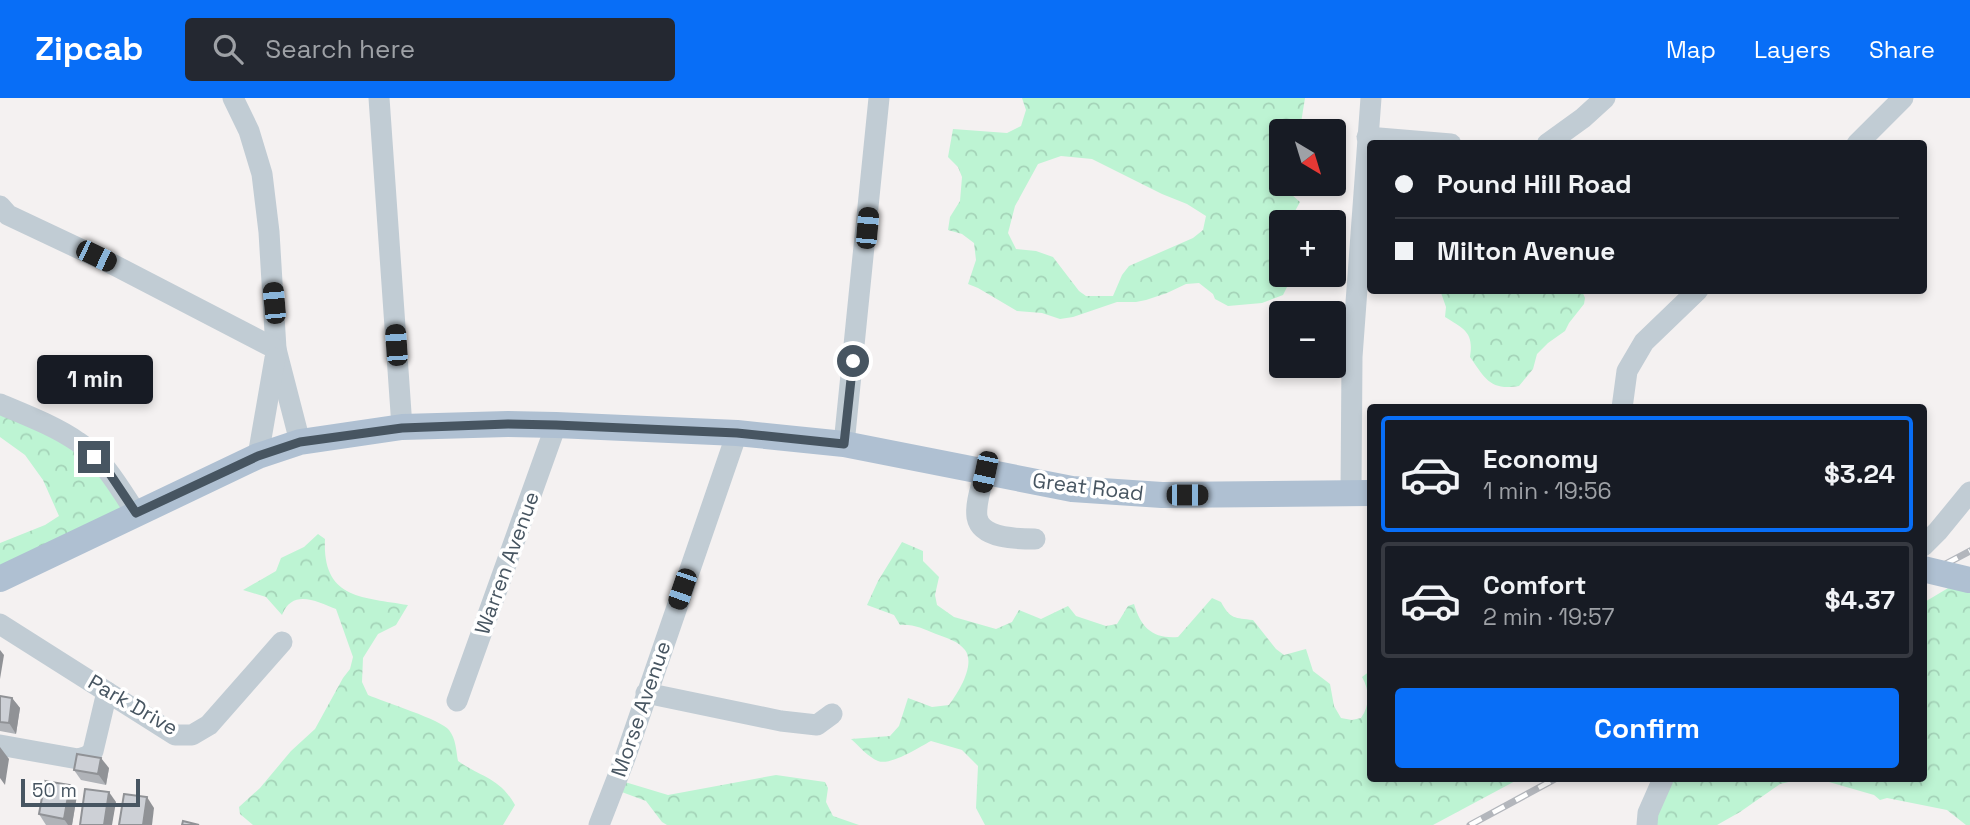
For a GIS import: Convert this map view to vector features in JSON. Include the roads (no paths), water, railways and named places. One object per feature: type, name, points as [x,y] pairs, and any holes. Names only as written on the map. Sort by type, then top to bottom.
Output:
[{"type":"main road","name":"Great Road","points":[[0,579],[258,456],[300,442],[402,428],[508,424],[737,433],[844,444],[1072,489],[1162,495],[1361,493]]},
{"type":"main road","points":[[1927,570],[1969,580]]},
{"type":"street","points":[[233,98],[249,131],[262,174],[269,232],[276,349],[300,442]]},
{"type":"street","points":[[379,98],[402,428]]},
{"type":"street","points":[[844,444],[879,98]]},
{"type":"street","points":[[1361,493],[1352,357],[1371,98]]},
{"type":"street","points":[[1553,140],[1605,98]]},
{"type":"street","points":[[1861,140],[1903,98]]},
{"type":"street","points":[[1367,137],[1403,140]]},
{"type":"street","points":[[0,206],[8,215],[114,265],[276,349]]},
{"type":"street","points":[[1623,404],[1627,371],[1644,342],[1694,294]]},
{"type":"street","points":[[258,456],[276,349]]},
{"type":"street","points":[[0,404],[80,442],[108,471],[136,513]]},
{"type":"street","name":"Warren Avenue","points":[[457,701],[556,425]]},
{"type":"street","name":"Morse Avenue","points":[[598,825],[625,758],[737,433]]},
{"type":"street","points":[[985,472],[977,510],[979,522],[994,534],[1035,539]]},
{"type":"street","points":[[1927,541],[1970,492]]},
{"type":"street","name":"Park Drive","points":[[0,624],[175,735],[192,735],[209,725],[282,642]]},
{"type":"street","points":[[0,745],[78,759],[88,756],[93,751],[107,692]]},
{"type":"street","points":[[646,693],[781,721],[817,725],[832,714]]},
{"type":"street","points":[[1647,825],[1648,813],[1662,782]]},
{"type":"railway","points":[[1927,574],[1970,551]]},
{"type":"railway","points":[[1470,825],[1549,782]]}]
